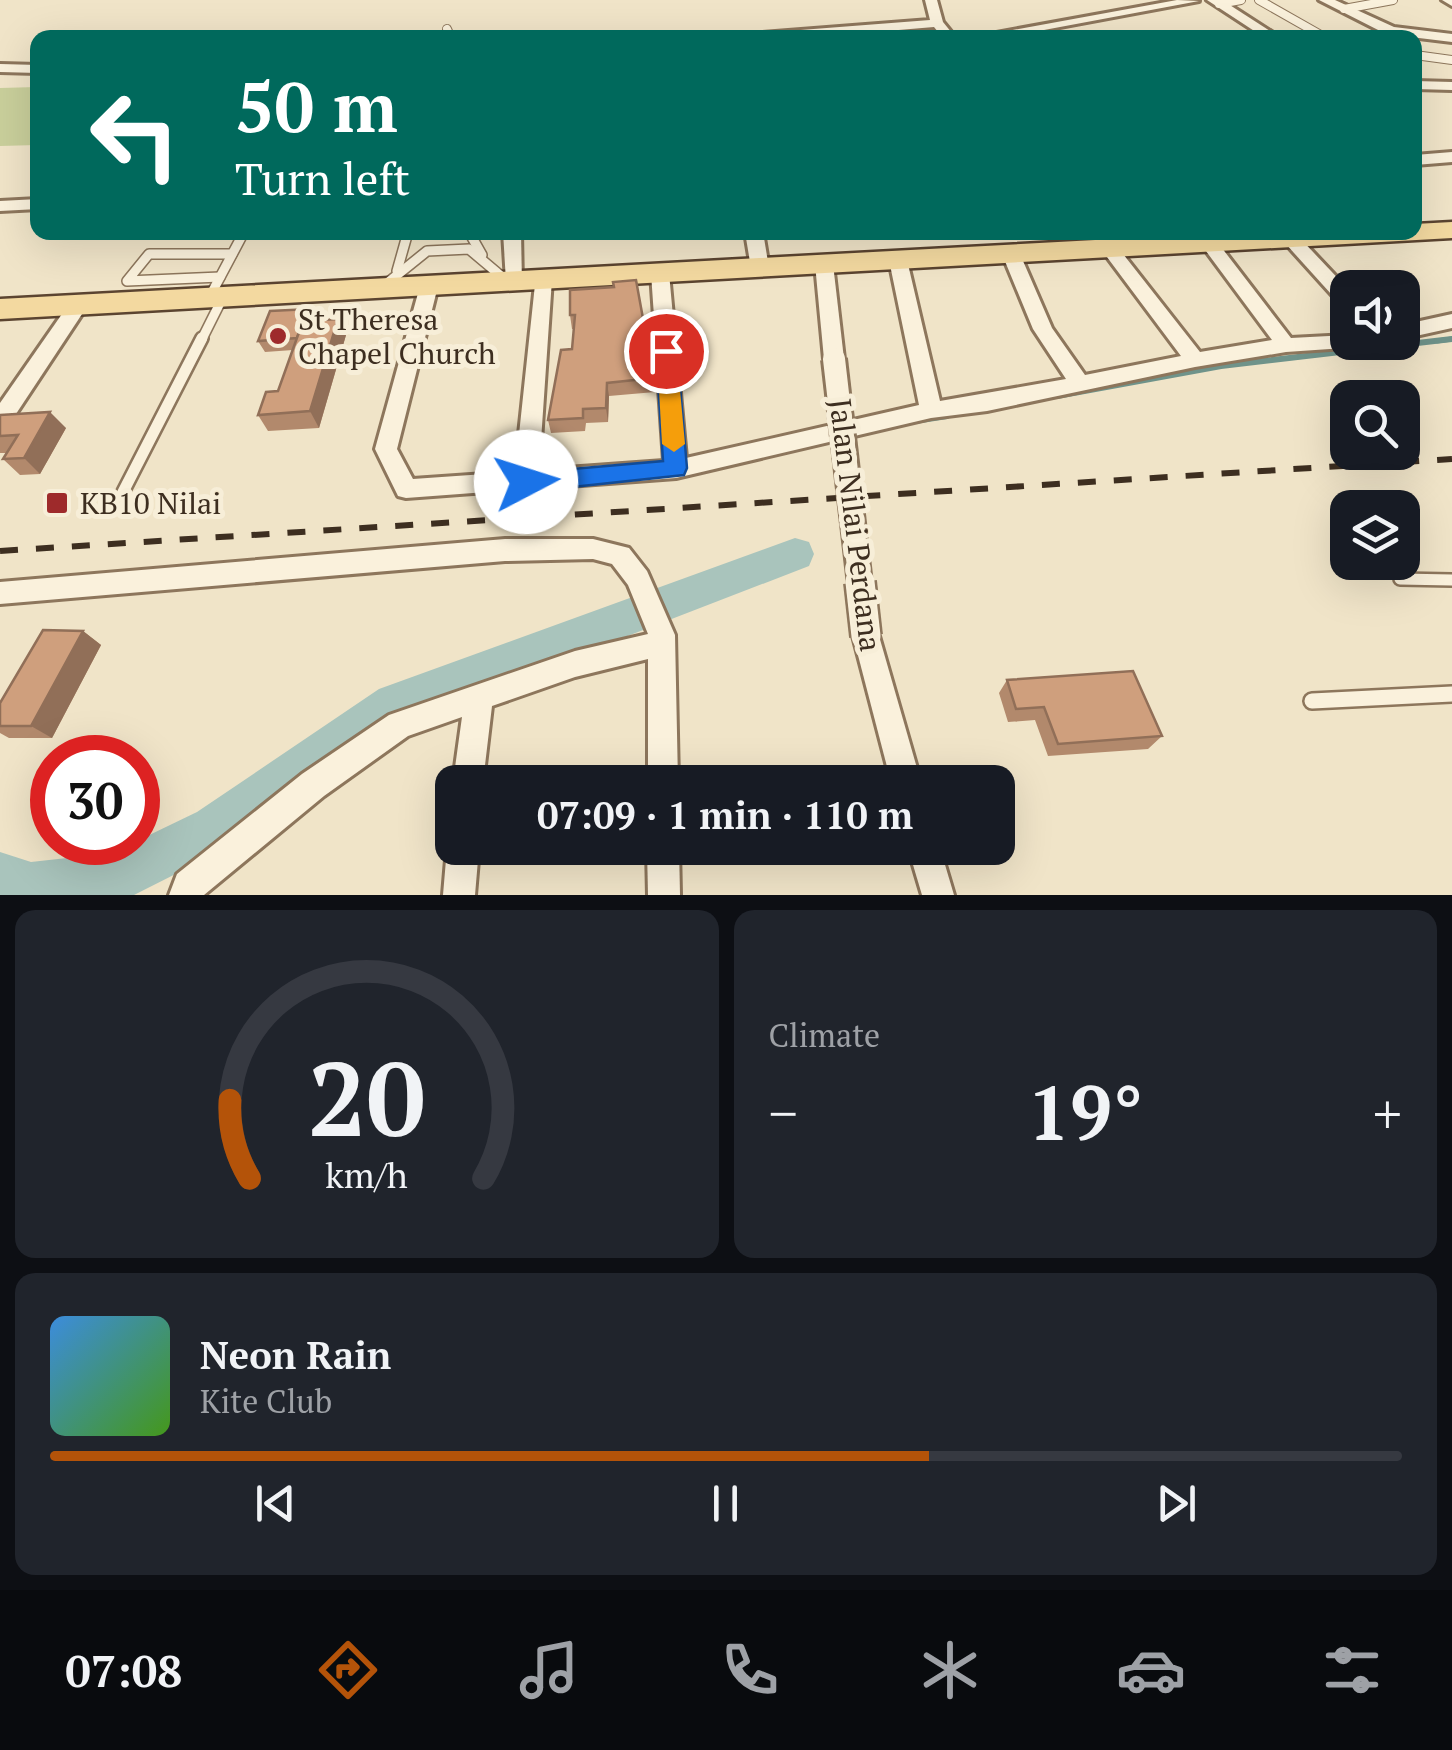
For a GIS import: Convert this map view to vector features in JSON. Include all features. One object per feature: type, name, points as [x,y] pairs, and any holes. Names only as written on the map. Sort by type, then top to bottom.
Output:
[{"type":"main road","points":[[0,309],[389,280],[429,286],[513,276],[660,273],[1110,249],[1148,240]]},
{"type":"main road","points":[[1163,240],[1208,244],[1227,240]]},
{"type":"street","points":[[930,0],[944,30]]},
{"type":"street","points":[[1021,30],[1192,0],[1241,30]]},
{"type":"street","points":[[1325,0],[1388,30]]},
{"type":"street","points":[[1216,2],[1262,30]]},
{"type":"street","points":[[849,30],[938,23]]},
{"type":"street","points":[[1422,35],[1452,38]]},
{"type":"street","points":[[0,68],[30,69]]},
{"type":"street","points":[[1422,85],[1452,86]]},
{"type":"street","points":[[1422,159],[1452,157]]},
{"type":"street","points":[[0,224],[8,206]]},
{"type":"street","points":[[512,240],[526,482]]},
{"type":"street","points":[[755,240],[760,268]]},
{"type":"street","points":[[1291,240],[1330,282]]},
{"type":"street","points":[[1208,244],[1286,345]]},
{"type":"street","points":[[1110,249],[1195,360]]},
{"type":"street","points":[[1011,254],[1042,329],[1080,384]]},
{"type":"street","points":[[898,260],[931,410]]},
{"type":"street","name":"Jalan Nilai Perdana","points":[[824,264],[866,636],[901,765]]},
{"type":"street","points":[[660,273],[676,468]]},
{"type":"street","points":[[429,286],[386,449],[406,488],[676,468],[931,410],[1195,360],[1286,345],[1330,343]]},
{"type":"street","points":[[0,420],[78,305]]},
{"type":"street","points":[[1420,328],[1452,321]]},
{"type":"street","points":[[0,593],[505,550],[593,549],[620,556],[638,579],[662,639],[663,765]]},
{"type":"street","points":[[178,892],[313,785],[399,725],[575,664],[662,639]]},
{"type":"street","points":[[470,765],[479,699]]},
{"type":"street","points":[[460,895],[461,865]]},
{"type":"street","points":[[663,865],[664,895]]},
{"type":"street","points":[[929,865],[938,895]]},
{"type":"lane","points":[[1216,2],[1242,0]]},
{"type":"lane","points":[[1259,0],[1312,30]]},
{"type":"lane","points":[[1344,9],[1390,0]]},
{"type":"lane","points":[[1422,56],[1452,60]]},
{"type":"lane","points":[[123,492],[240,240]]},
{"type":"lane","points":[[389,280],[405,240]]},
{"type":"lane","points":[[477,240],[513,276]]},
{"type":"lane","points":[[389,280],[426,251],[468,250],[513,276]]},
{"type":"lane","points":[[218,290],[127,281],[149,254],[232,254]]},
{"type":"lane","points":[[1420,579],[1452,580]]},
{"type":"lane","points":[[1312,701],[1452,694]]},
{"type":"green space","points":[[30,87],[30,145],[0,146],[0,88]]},
{"type":"building","points":[[636,280],[648,346],[652,346],[654,378],[607,383],[606,408],[583,409],[583,418],[548,420],[561,350],[572,349],[575,315],[570,315],[570,290],[614,287],[613,282]]},
{"type":"building","points":[[310,309],[297,338],[258,341],[270,311]]},
{"type":"building","points":[[338,319],[310,411],[258,415],[266,392],[278,391],[303,321]]},
{"type":"building","points":[[50,412],[24,458],[3,459],[18,435],[0,436],[0,415]]},
{"type":"building","points":[[43,630],[83,631],[31,726],[0,726],[0,703]]},
{"type":"building","points":[[1133,671],[1162,736],[1058,744],[1044,707],[1016,709],[1007,680]]},
{"type":"waterway","points":[[1057,396],[1221,366],[1452,339],[1437,341]]},
{"type":"waterway","points":[[915,421],[947,416]]},
{"type":"waterway","points":[[0,877],[31,887],[115,878],[214,829],[395,704],[795,554]]},
{"type":"railway","points":[[0,551],[1452,459]]},
{"type":"slow traffic","points":[[669,390],[674,444]]},
{"type":"place","name":"St Theresa Chapel Church","points":[[278,336]]},
{"type":"place","name":"KB10 Nilai","points":[[57,503]]},
{"type":"route","points":[[526,482],[676,468],[666,351]]}]
